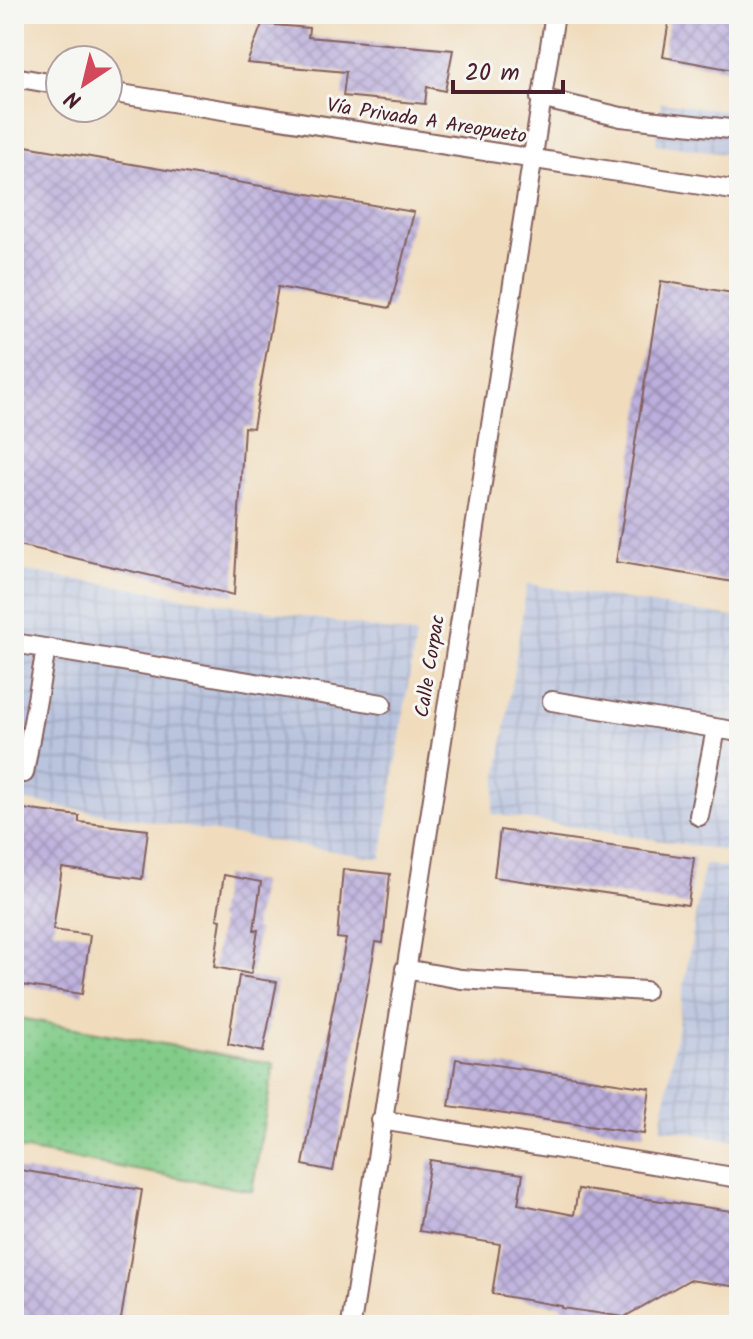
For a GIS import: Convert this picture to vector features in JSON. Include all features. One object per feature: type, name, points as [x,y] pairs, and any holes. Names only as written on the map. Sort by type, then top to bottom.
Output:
[{"type":"lane","name":"Calle Corpac","points":[[351,1325],[555,14]]},
{"type":"lane","points":[[14,77],[44,82]]},
{"type":"lane","name":"Vía Privada A Areopueto","points":[[124,94],[739,191]]},
{"type":"lane","points":[[540,98],[621,117],[739,130]]},
{"type":"lane","points":[[14,643],[382,704]]},
{"type":"lane","points":[[24,773],[46,649]]},
{"type":"lane","points":[[552,701],[739,732]]},
{"type":"lane","points":[[699,816],[716,729]]},
{"type":"lane","points":[[405,969],[461,979],[645,991]]},
{"type":"lane","points":[[381,1120],[739,1178]]},
{"type":"shaded area","points":[[661,102],[739,113],[739,156],[656,144]]},
{"type":"shaded area","points":[[14,569],[416,635],[381,859],[14,799]]},
{"type":"shaded area","points":[[527,584],[739,618],[739,853],[492,814]]},
{"type":"shaded area","points":[[704,864],[739,870],[739,1141],[661,1128]]},
{"type":"green space","points":[[14,1017],[274,1064],[252,1191],[14,1148]]},
{"type":"building","points":[[670,14],[739,14],[739,71],[663,57]]},
{"type":"building","points":[[262,24],[309,28],[308,37],[453,50],[445,91],[427,87],[425,104],[343,96],[346,72],[247,63]]},
{"type":"building","points":[[14,144],[414,212],[390,308],[278,287],[253,428],[244,427],[234,595],[14,544]]},
{"type":"building","points":[[661,281],[739,294],[739,583],[616,562]]},
{"type":"building","points":[[14,808],[79,816],[79,822],[148,830],[142,879],[62,868],[53,930],[90,935],[82,994],[14,984],[17,922],[14,920]]},
{"type":"building","points":[[500,830],[694,858],[688,905],[494,877]]},
{"type":"building","points":[[343,869],[390,874],[383,943],[376,942],[333,1171],[303,1165],[346,939],[337,938]]},
{"type":"building","points":[[224,875],[261,882],[251,974],[214,967]]},
{"type":"building","points":[[239,976],[277,982],[263,1052],[228,1044]]},
{"type":"building","points":[[456,1059],[650,1088],[644,1134],[449,1106]]},
{"type":"building","points":[[430,1160],[523,1174],[518,1204],[574,1215],[578,1189],[739,1212],[739,1287],[689,1280],[624,1317],[492,1294],[500,1244],[419,1231]]},
{"type":"building","points":[[14,1169],[142,1190],[120,1325],[14,1325]]}]
